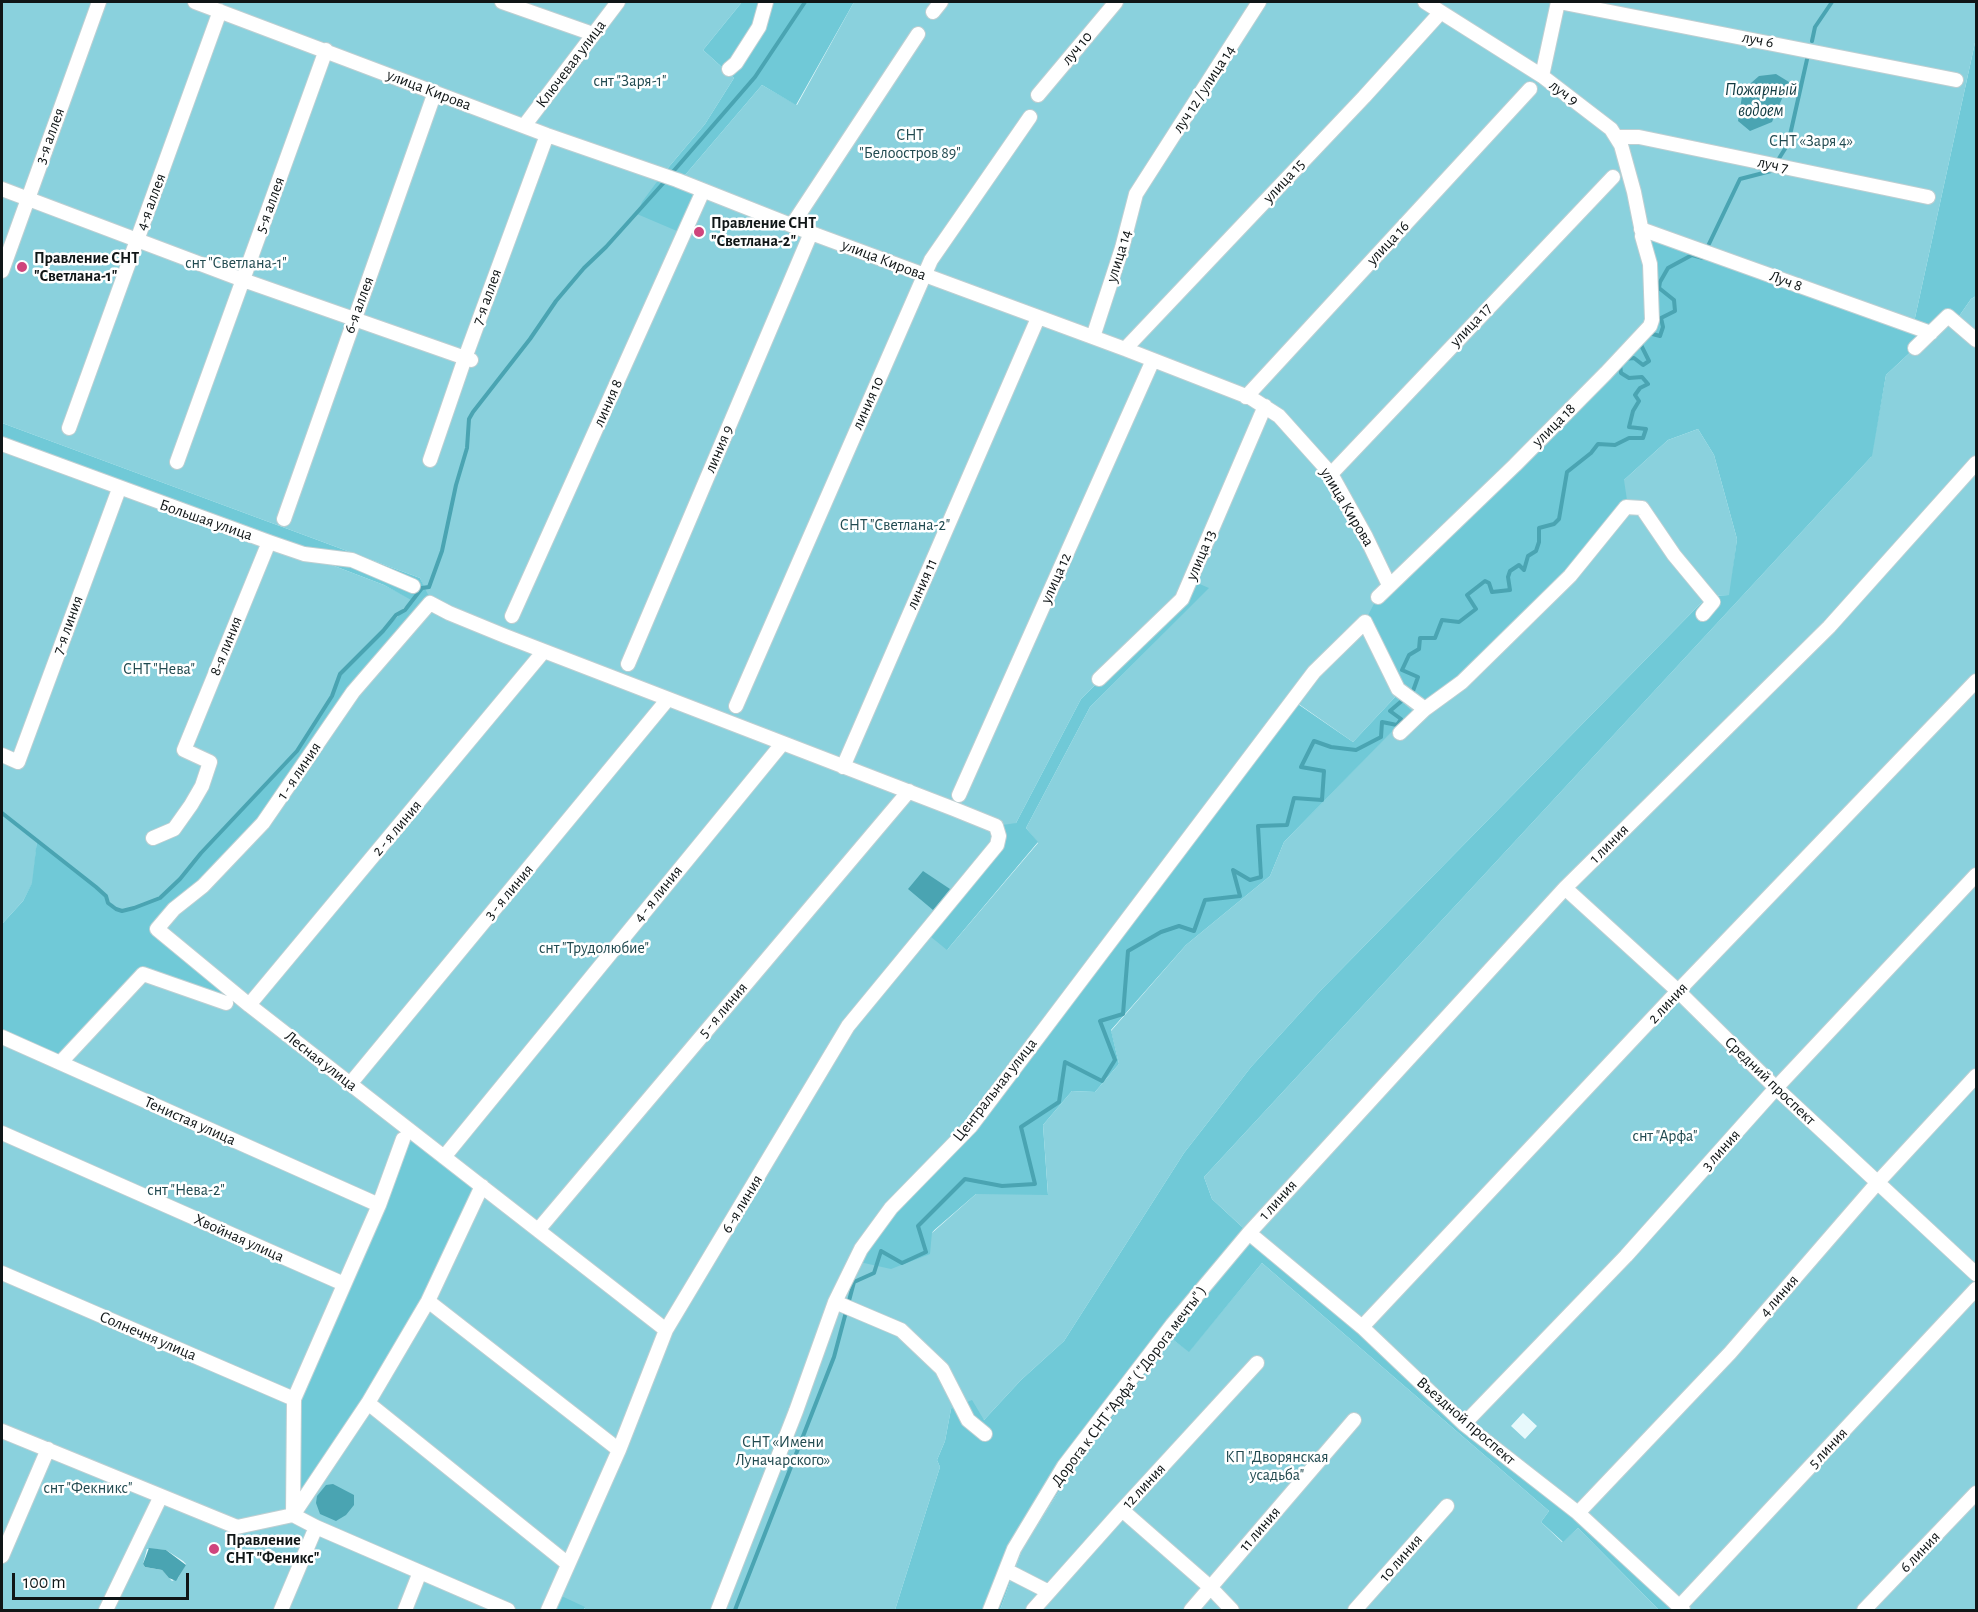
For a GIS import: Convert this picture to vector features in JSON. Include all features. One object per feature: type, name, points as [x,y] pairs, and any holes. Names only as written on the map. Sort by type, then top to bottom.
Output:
[{"type":"street","name":"3-я аллея","points":[[2,271],[99,2]]},
{"type":"street","name":"улица Кирова","points":[[195,2],[1125,349],[1265,406],[1279,416],[1330,474],[1366,537],[1389,585]]},
{"type":"street","points":[[502,2],[593,34]]},
{"type":"street","name":"Ключевая улица","points":[[524,126],[618,2]]},
{"type":"street","points":[[729,69],[736,63],[759,27],[766,2]]},
{"type":"street","name":"луч 10","points":[[1038,95],[1116,2]]},
{"type":"street","name":"луч 12 / улица 14","points":[[1148,176],[1260,2]]},
{"type":"street","name":"луч 9","points":[[1425,2],[1542,76],[1611,129],[1618,137]]},
{"type":"street","points":[[1542,76],[1558,2]]},
{"type":"street","name":"луч 6","points":[[1558,2],[1956,80]]},
{"type":"street","name":"4-я аллея","points":[[69,428],[220,11]]},
{"type":"street","name":"улица 15","points":[[1125,349],[1364,97],[1440,12]]},
{"type":"street","points":[[792,225],[918,34]]},
{"type":"street","name":"5-я аллея","points":[[177,462],[326,50]]},
{"type":"street","name":"улица 16","points":[[1246,397],[1530,89]]},
{"type":"street","name":"6-я аллея","points":[[284,519],[435,92]]},
{"type":"street","name":"линия 10","points":[[736,706],[931,260],[1030,117]]},
{"type":"street","name":"7-я аллея","points":[[430,460],[547,135]]},
{"type":"street","points":[[1618,137],[1634,192],[1642,232]]},
{"type":"street","name":"луч 7","points":[[1618,137],[1639,137],[1928,197]]},
{"type":"street","name":"улица 14","points":[[1093,337],[1122,248],[1136,194],[1148,176]]},
{"type":"street","name":"улица 17","points":[[1330,474],[1613,177]]},
{"type":"street","points":[[2,189],[243,280],[468,359]]},
{"type":"street","name":"линия 8","points":[[513,616],[703,190]]},
{"type":"street","name":"Луч 8","points":[[1642,232],[1931,333]]},
{"type":"street","name":"улица 18","points":[[1378,597],[1514,466],[1650,326],[1652,320],[1650,264],[1642,232]]},
{"type":"street","name":"линия 9","points":[[628,664],[811,233]]},
{"type":"street","points":[[1915,348],[1948,316],[1977,340]]},
{"type":"street","name":"линия 11","points":[[843,767],[1038,318]]},
{"type":"street","name":"улица 12","points":[[959,795],[1153,360]]},
{"type":"street","name":"улица 13","points":[[1099,679],[1182,599],[1265,406]]},
{"type":"street","name":"Большая улица","points":[[2,444],[268,542],[304,554],[352,560],[413,586]]},
{"type":"street","name":"1 линия","points":[[1249,1233],[1564,888],[1829,627],[1977,463]]},
{"type":"street","name":"7-я линия","points":[[2,755],[18,762],[119,489]]},
{"type":"street","points":[[1400,733],[1425,710],[1462,682],[1570,576],[1626,507],[1641,508],[1674,555],[1713,602],[1703,614]]},
{"type":"street","name":"8-я линия","points":[[153,838],[174,829],[191,806],[204,778],[210,762],[184,750],[268,542]]},
{"type":"street","name":"1 - я линия","points":[[230,998],[158,929],[174,909],[203,886],[263,823],[353,692],[430,603],[450,614],[544,651]]},
{"type":"street","name":"Центральная улица","points":[[718,1611],[796,1412],[836,1302],[861,1249],[891,1208],[971,1126],[1314,672],[1365,622],[1398,689],[1425,710]]},
{"type":"street","points":[[544,651],[909,791]]},
{"type":"street","name":"2 - я линия","points":[[249,1005],[544,651]]},
{"type":"street","name":"2 линия","points":[[1362,1327],[1678,991],[1977,681]]},
{"type":"street","name":"3 - я линия","points":[[350,1084],[668,699]]},
{"type":"street","name":"4 - я линия","points":[[444,1157],[783,744]]},
{"type":"street","name":"6 -я линия","points":[[548,1611],[620,1450],[666,1330],[848,1026],[997,845],[999,836],[996,826],[909,791]]},
{"type":"street","name":"5 - я линия","points":[[538,1230],[909,791]]},
{"type":"street","name":"3 линия","points":[[1464,1424],[1626,1256],[1776,1088],[1977,875]]},
{"type":"street","name":"Средний проспект","points":[[1564,888],[1678,991],[1776,1088],[1977,1274]]},
{"type":"street","name":"Лесная улица","points":[[60,1063],[143,974],[249,1005],[350,1084],[405,1134],[444,1157],[666,1330]]},
{"type":"street","name":"Тенистая улица","points":[[2,1037],[379,1205]]},
{"type":"street","name":"4 линия","points":[[1578,1513],[1731,1353],[1878,1182],[1977,1076]]},
{"type":"street","name":"Хвойная улица","points":[[2,1133],[344,1284]]},
{"type":"street","points":[[293,1515],[294,1399],[379,1205],[405,1134]]},
{"type":"street","points":[[293,1515],[368,1403],[428,1301],[482,1186]]},
{"type":"street","name":"Въездной проспект","points":[[1249,1233],[1362,1327],[1464,1424],[1578,1513],[1681,1609]]},
{"type":"street","name":"Дорога к СНТ \"Арфа\" ( \"Дорога мечты\" )","points":[[990,1611],[1014,1549],[1064,1466],[1172,1325],[1249,1233]]},
{"type":"street","name":"Солнечня улица","points":[[2,1273],[294,1399]]},
{"type":"street","name":"5 линия","points":[[1681,1609],[1977,1289]]},
{"type":"street","points":[[428,1301],[620,1450]]},
{"type":"street","points":[[836,1302],[900,1330],[942,1369],[968,1420],[985,1434]]},
{"type":"street","name":"12 линия","points":[[1033,1611],[1257,1363]]},
{"type":"street","points":[[368,1403],[568,1564]]},
{"type":"street","name":"11 линия","points":[[1191,1611],[1354,1420]]},
{"type":"street","points":[[2,1431],[237,1527],[293,1515],[508,1611]]},
{"type":"street","points":[[2,1556],[48,1449]]},
{"type":"street","name":"6 линия","points":[[1864,1611],[1977,1493]]},
{"type":"street","points":[[106,1611],[161,1496]]},
{"type":"street","name":"10 линия","points":[[1355,1611],[1447,1506]]},
{"type":"street","points":[[1122,1510],[1210,1587],[1232,1611]]},
{"type":"street","points":[[281,1611],[316,1527]]},
{"type":"street","points":[[1006,1570],[1049,1592]]},
{"type":"street","points":[[405,1611],[420,1572]]},
{"type":"green space","points":[[2,2],[196,2],[218,10],[221,2],[742,2],[703,50],[734,78],[705,124],[662,175],[680,181],[762,85],[797,105],[854,2],[1976,2],[1976,38],[1913,327],[1651,297],[1624,480],[1668,440],[1698,429],[1714,455],[1737,539],[1730,595],[1708,596],[1321,990],[1251,1067],[1184,1153],[1064,1341],[1021,1380],[984,1420],[951,1409],[945,1441],[937,1460],[940,1467],[895,1610],[584,1610],[585,1608],[506,1610],[491,1603],[488,1610],[2,1610],[2,1037],[162,932],[203,886],[424,588],[420,578],[2,423]],"holes":[[[1208,588],[1090,707],[1026,828],[1038,843],[947,950],[997,845],[1016,823],[1081,699],[1182,599]],[[1396,696],[1411,711],[1284,842],[1270,876],[1186,945],[1111,1031],[1119,1064],[1095,1092],[1072,1091],[1043,1125],[1048,1194],[976,1194],[932,1233],[1293,700],[1353,742]],[[147,1549],[166,1550],[186,1564],[178,1578],[172,1581],[162,1570],[145,1567],[143,1564]]]},
{"type":"green space","name":"снт \"Арфа\"","points":[[1976,296],[1976,1610],[1683,1610],[1240,1225],[1212,1199],[1204,1177],[1871,457],[1886,375],[1932,332],[1955,322],[1971,299]],"holes":[[[1523,1413],[1537,1426],[1525,1439],[1511,1426]]]},
{"type":"green space","name":"СНТ \"Нева\"","points":[[2,444],[303,554],[384,585],[413,600],[340,674],[323,711],[297,751],[201,853],[191,867],[160,898],[121,911],[37,841],[33,882],[23,901],[2,924]]},
{"type":"green space","name":"КП \"Дворянская усадьба\"","points":[[1262,1263],[1549,1511],[1541,1522],[1562,1542],[1578,1528],[1659,1610],[1000,1610],[1023,1547],[1073,1470],[1172,1339],[1189,1351]]},
{"type":"shaded area","points":[[742,2],[854,2],[796,105],[762,85],[680,181],[703,190],[684,234],[637,214],[642,202],[662,175],[705,124],[734,78],[703,50]]},
{"type":"shaded area","points":[[1976,38],[1976,296],[1971,299],[1955,322],[1948,317],[1886,375],[1872,456],[1204,1177],[1212,1199],[1240,1225],[1683,1610],[1659,1610],[1578,1528],[1563,1542],[1541,1522],[1549,1511],[1262,1263],[1189,1352],[1172,1339],[1073,1470],[1023,1547],[1000,1610],[895,1610],[940,1467],[937,1460],[945,1441],[951,1409],[972,1400],[984,1420],[1021,1380],[1064,1341],[1184,1153],[1251,1067],[1321,990],[1708,596],[1729,595],[1737,539],[1714,455],[1698,429],[1668,440],[1624,480],[1628,507],[1462,682],[1423,708],[1398,689],[1364,623],[1376,600],[1650,326],[1641,228],[1913,327]]},
{"type":"shaded area","points":[[2,423],[420,578],[433,605],[353,692],[263,823],[162,932],[240,998],[233,1005],[143,974],[54,1060],[2,1037],[2,924],[23,901],[32,883],[37,840],[121,911],[160,898],[297,751],[323,711],[340,674],[413,601],[384,585],[303,554],[2,444]]},
{"type":"shaded area","points":[[1190,580],[1209,588],[1090,707],[1026,828],[1038,842],[947,950],[925,932],[996,845],[996,826],[1016,823],[1081,699],[1182,599]]},
{"type":"shaded area","points":[[1396,696],[1412,711],[1284,842],[1270,876],[1186,945],[1111,1030],[1119,1064],[1095,1092],[1072,1091],[1043,1125],[1048,1195],[976,1194],[932,1232],[930,1254],[891,1269],[855,1261],[867,1240],[971,1126],[1292,700],[1353,742]]},
{"type":"shaded area","points":[[411,1131],[478,1183],[431,1294],[293,1508],[294,1407]]},
{"type":"shaded area","points":[[555,1593],[585,1607],[584,1610],[548,1610]]},
{"type":"water","name":"Пожарный водоем","points":[[1776,74],[1789,82],[1772,122],[1750,131],[1738,121],[1743,90],[1759,76]]},
{"type":"water","points":[[923,871],[950,889],[933,910],[908,889]]},
{"type":"water","points":[[333,1484],[354,1495],[354,1505],[346,1515],[336,1521],[320,1514],[316,1503],[317,1496],[326,1485]]},
{"type":"water","points":[[149,1548],[166,1550],[186,1565],[176,1581],[169,1578],[162,1570],[145,1567],[143,1564]]},
{"type":"waterway","points":[[671,174],[755,77],[805,2]]},
{"type":"waterway","points":[[1812,41],[1815,27],[1832,2]]},
{"type":"waterway","points":[[1778,160],[1788,144],[1808,55]]},
{"type":"waterway","points":[[1708,246],[1740,179],[1771,171]]},
{"type":"waterway","points":[[2,813],[96,887],[106,896],[108,903],[116,909],[122,911],[160,898],[180,879],[201,853],[297,751],[332,696],[340,674],[396,615],[405,610],[422,588],[429,587],[442,551],[456,485],[467,448],[469,419],[473,412],[530,339],[556,301],[667,179]]},
{"type":"waterway","points":[[1649,333],[1660,336],[1663,327],[1661,318],[1675,311],[1674,300],[1659,288],[1668,268],[1692,255],[1703,258]]},
{"type":"waterway","points":[[1625,359],[1634,358],[1643,365],[1649,361],[1641,345],[1643,341]]},
{"type":"waterway","points":[[1413,691],[1418,677],[1402,670],[1409,655],[1419,649],[1420,638],[1435,638],[1442,620],[1459,622],[1476,609],[1467,595],[1485,581],[1489,583],[1492,592],[1510,590],[1508,577],[1510,571],[1519,565],[1524,570],[1528,556],[1536,551],[1539,542],[1539,528],[1554,524],[1559,519],[1567,472],[1591,453],[1598,444],[1615,445],[1629,438],[1643,438],[1646,429],[1629,427],[1633,411],[1639,401],[1635,395],[1640,388],[1648,384],[1642,377],[1629,378],[1621,373],[1620,364]]},
{"type":"waterway","points":[[735,1610],[834,1357],[854,1282],[874,1273],[881,1251],[902,1263],[926,1252],[918,1226],[965,1179],[1002,1186],[1035,1184],[1021,1127],[1059,1102],[1065,1062],[1102,1081],[1115,1060],[1100,1021],[1123,1014],[1128,951],[1161,932],[1179,926],[1194,931],[1205,900],[1240,896],[1233,870],[1250,880],[1261,877],[1258,826],[1287,825],[1294,798],[1322,800],[1324,771],[1301,767],[1314,741],[1331,747],[1356,750],[1381,737],[1382,722],[1397,725],[1401,719],[1390,711],[1404,699]]},
{"type":"place","name":"Правление СНТ \"Светлана-2\"","points":[[699,232]]},
{"type":"place","name":"Правление СНТ \"Светлана-1\"","points":[[22,267]]},
{"type":"place","name":"Правление СНТ \"Феникс\"","points":[[214,1549]]},
{"type":"park label","name":"снт \"Заря-1\"","points":[[630,81]]},
{"type":"park label","name":"СНТ «Заря 4»","points":[[1811,141]]},
{"type":"park label","name":"СНТ \"Белоостров 89\"","points":[[910,144]]},
{"type":"park label","name":"снт \"Светлана-1\"","points":[[236,263]]},
{"type":"park label","name":"СНТ \"Светлана-2\"","points":[[895,525]]},
{"type":"park label","name":"снт \"Трудолюбие\"","points":[[594,948]]},
{"type":"park label","name":"снт \"Нева-2\"","points":[[186,1190]]},
{"type":"park label","name":"СНТ «Имени Луначарского»","points":[[783,1451]]},
{"type":"park label","name":"снт \"Фекникс\"","points":[[88,1488]]}]
